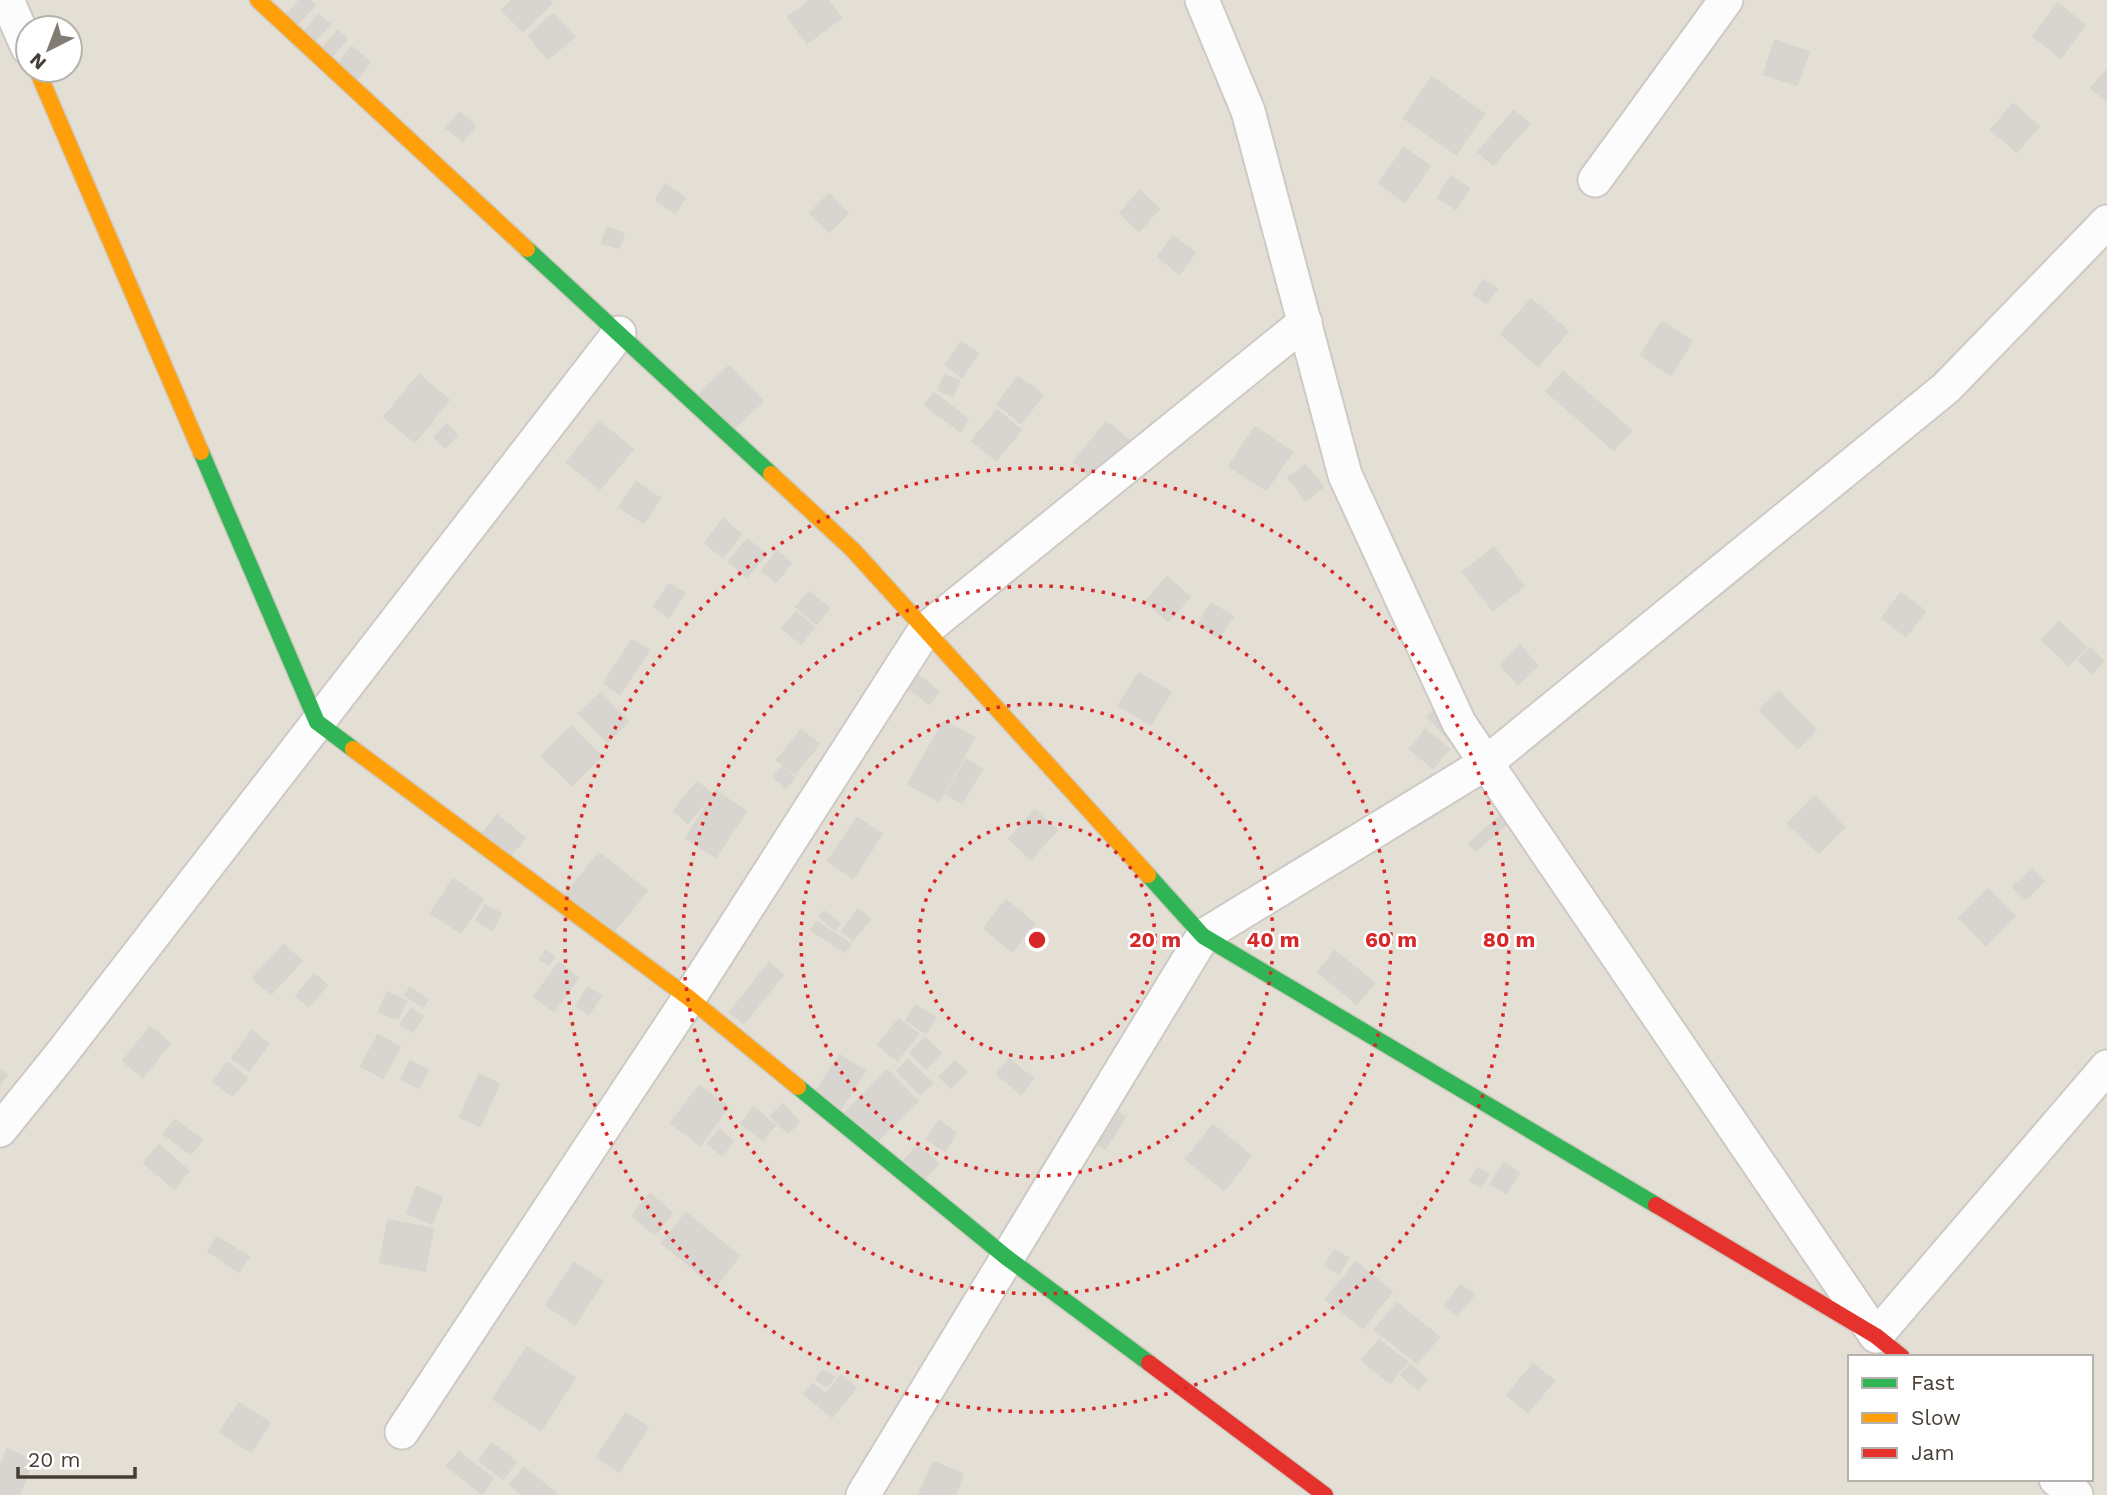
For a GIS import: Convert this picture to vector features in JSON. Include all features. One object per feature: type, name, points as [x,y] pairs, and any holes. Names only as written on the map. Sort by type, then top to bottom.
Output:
[{"type":"street","points":[[258,0],[853,550],[1203,936],[1876,1336],[1900,1355]]},
{"type":"street","points":[[1202,0],[1248,111],[1345,475],[1459,723],[1876,1336]]},
{"type":"street","points":[[1594,180],[1726,0]]},
{"type":"street","points":[[43,84],[317,722],[689,998],[1006,1256],[1325,1495]]},
{"type":"street","points":[[863,1495],[1203,936],[1486,762],[1946,388],[2107,222]]},
{"type":"street","points":[[402,1432],[689,998],[925,630],[1305,322]]},
{"type":"street","points":[[0,1130],[619,333]]},
{"type":"street","points":[[1876,1336],[2107,1067]]},
{"type":"street","points":[[2058,1481],[2076,1495]]},
{"type":"shaded area","points":[[0,0],[2107,0],[2107,1495],[0,1495]]},
{"type":"building","points":[[300,0],[309,0],[315,5],[298,23],[288,13]]},
{"type":"building","points":[[512,0],[549,0],[552,3],[523,31],[502,10]]},
{"type":"building","points":[[811,0],[828,0],[841,18],[807,43],[788,17]]},
{"type":"building","points":[[2058,4],[2085,25],[2061,58],[2033,36]]},
{"type":"building","points":[[553,14],[574,37],[548,59],[529,36]]},
{"type":"building","points":[[319,15],[330,24],[315,41],[305,31]]},
{"type":"building","points":[[338,31],[347,39],[331,57],[322,49]]},
{"type":"building","points":[[1775,40],[1809,52],[1797,85],[1764,74]]},
{"type":"building","points":[[352,47],[370,62],[357,79],[339,63]]},
{"type":"building","points":[[2107,70],[2107,101],[2091,88]]},
{"type":"building","points":[[1432,77],[1484,114],[1456,154],[1404,118]]},
{"type":"building","points":[[2013,104],[2039,126],[2017,152],[1991,130]]},
{"type":"building","points":[[1514,111],[1529,124],[1493,165],[1478,152]]},
{"type":"building","points":[[460,113],[475,126],[463,141],[446,128]]},
{"type":"building","points":[[1404,148],[1430,166],[1405,202],[1379,183]]},
{"type":"building","points":[[1451,176],[1469,188],[1456,209],[1438,198]]},
{"type":"building","points":[[665,184],[685,198],[675,213],[656,200]]},
{"type":"building","points":[[1140,191],[1159,209],[1139,231],[1120,213]]},
{"type":"building","points":[[829,194],[848,213],[829,232],[810,213]]},
{"type":"building","points":[[607,228],[624,233],[619,248],[602,243]]},
{"type":"building","points":[[1173,236],[1195,253],[1179,274],[1158,256]]},
{"type":"building","points":[[1484,280],[1497,289],[1486,303],[1474,294]]},
{"type":"building","points":[[1531,299],[1568,331],[1538,366],[1501,334]]},
{"type":"building","points":[[1662,322],[1692,341],[1671,375],[1641,355]]},
{"type":"building","points":[[961,342],[978,353],[962,377],[946,365]]},
{"type":"building","points":[[729,366],[763,401],[733,429],[700,394]]},
{"type":"building","points":[[1563,372],[1631,430],[1614,450],[1546,391]]},
{"type":"building","points":[[419,375],[449,400],[415,442],[384,417]]},
{"type":"building","points":[[945,375],[959,381],[953,396],[938,390]]},
{"type":"building","points":[[1018,377],[1043,395],[1021,423],[997,404]]},
{"type":"building","points":[[934,393],[968,419],[960,431],[925,405]]},
{"type":"building","points":[[997,410],[1021,430],[996,460],[972,441]]},
{"type":"building","points":[[599,422],[633,449],[600,489],[567,462]]},
{"type":"building","points":[[1106,422],[1141,450],[1109,490],[1074,462]]},
{"type":"building","points":[[447,424],[457,435],[445,447],[434,437]]},
{"type":"building","points":[[1255,427],[1292,452],[1266,490],[1229,466]]},
{"type":"building","points":[[1305,465],[1323,487],[1306,500],[1288,478]]},
{"type":"building","points":[[636,482],[660,498],[644,523],[619,507]]},
{"type":"building","points":[[723,519],[741,534],[723,557],[705,543]]},
{"type":"building","points":[[747,539],[766,554],[747,577],[729,562]]},
{"type":"building","points":[[1494,548],[1524,586],[1493,610],[1463,572]]},
{"type":"building","points":[[777,551],[791,563],[776,582],[762,571]]},
{"type":"building","points":[[1167,577],[1190,597],[1168,621],[1146,601]]},
{"type":"building","points":[[669,584],[684,593],[669,617],[654,607]]},
{"type":"building","points":[[809,592],[829,608],[817,624],[796,607]]},
{"type":"building","points":[[1901,593],[1925,611],[1906,636],[1882,618]]},
{"type":"building","points":[[1211,603],[1233,617],[1219,638],[1198,625]]},
{"type":"building","points":[[796,612],[814,627],[801,644],[782,628]]},
{"type":"building","points":[[2059,622],[2086,647],[2069,665],[2042,640]]},
{"type":"building","points":[[632,640],[649,650],[620,694],[604,683]]},
{"type":"building","points":[[1520,646],[1538,666],[1518,684],[1501,665]]},
{"type":"building","points":[[2090,648],[2103,661],[2092,673],[2079,660]]},
{"type":"building","points":[[1139,673],[1171,692],[1150,725],[1119,705]]},
{"type":"building","points":[[918,675],[939,692],[929,704],[908,687]]},
{"type":"building","points":[[1779,692],[1816,729],[1798,748],[1760,710]]},
{"type":"building","points":[[601,693],[628,722],[607,742],[579,713]]},
{"type":"building","points":[[1447,698],[1467,718],[1447,737],[1428,717]]},
{"type":"building","points":[[944,721],[974,738],[939,801],[908,784]]},
{"type":"building","points":[[571,727],[601,756],[572,785],[542,756]]},
{"type":"building","points":[[801,730],[819,744],[795,774],[777,760]]},
{"type":"building","points":[[1425,730],[1449,749],[1433,768],[1410,749]]},
{"type":"building","points":[[966,759],[982,769],[962,803],[946,794]]},
{"type":"building","points":[[782,767],[794,778],[786,788],[774,777]]},
{"type":"building","points":[[697,782],[712,794],[688,823],[674,811]]},
{"type":"building","points":[[716,791],[746,811],[716,857],[686,838]]},
{"type":"building","points":[[1815,797],[1844,827],[1819,853],[1788,824]]},
{"type":"building","points":[[1035,810],[1057,830],[1031,859],[1009,839]]},
{"type":"building","points":[[1503,814],[1509,822],[1475,851],[1469,843]]},
{"type":"building","points":[[497,815],[525,838],[511,855],[483,833]]},
{"type":"building","points":[[857,818],[882,834],[853,878],[828,861]]},
{"type":"building","points":[[599,853],[647,891],[608,938],[561,900]]},
{"type":"building","points":[[2032,869],[2044,881],[2026,899],[2013,887]]},
{"type":"building","points":[[453,879],[483,899],[461,933],[431,913]]},
{"type":"building","points":[[1988,889],[2015,916],[1986,945],[1959,918]]},
{"type":"building","points":[[1006,900],[1035,924],[1012,951],[984,928]]},
{"type":"building","points":[[485,905],[501,914],[492,930],[476,920]]},
{"type":"building","points":[[858,909],[870,919],[853,940],[842,931]]},
{"type":"building","points":[[824,911],[840,923],[835,929],[820,917]]},
{"type":"building","points":[[817,922],[851,944],[845,952],[811,930]]},
{"type":"building","points":[[284,945],[302,961],[271,994],[253,978]]},
{"type":"building","points":[[546,951],[554,957],[548,965],[540,959]]},
{"type":"building","points":[[1335,951],[1374,983],[1357,1004],[1318,972]]},
{"type":"building","points":[[559,963],[578,978],[554,1011],[534,997]]},
{"type":"building","points":[[769,963],[783,975],[744,1023],[730,1012]]},
{"type":"building","points":[[314,974],[327,985],[309,1006],[296,996]]},
{"type":"building","points":[[588,987],[601,996],[589,1014],[576,1006]]},
{"type":"building","points":[[410,988],[428,1000],[423,1007],[405,995]]},
{"type":"building","points":[[387,992],[406,1001],[398,1019],[379,1012]]},
{"type":"building","points":[[916,1005],[936,1018],[926,1033],[906,1020]]},
{"type":"building","points":[[411,1009],[423,1016],[413,1032],[401,1024]]},
{"type":"building","points":[[899,1019],[918,1034],[897,1060],[878,1045]]},
{"type":"building","points":[[150,1027],[170,1043],[143,1077],[123,1061]]},
{"type":"building","points":[[252,1031],[269,1044],[249,1071],[232,1058]]},
{"type":"building","points":[[378,1035],[400,1047],[383,1078],[361,1066]]},
{"type":"building","points":[[925,1038],[941,1053],[926,1068],[910,1053]]},
{"type":"building","points":[[840,1055],[865,1071],[836,1117],[810,1101]]},
{"type":"building","points":[[1009,1059],[1033,1079],[1021,1094],[997,1074]]},
{"type":"building","points":[[908,1060],[932,1083],[920,1094],[897,1071]]},
{"type":"building","points":[[410,1061],[428,1070],[419,1088],[401,1079]]},
{"type":"building","points":[[955,1061],[966,1072],[951,1088],[940,1077]]},
{"type":"building","points":[[228,1063],[247,1078],[232,1096],[213,1081]]},
{"type":"building","points":[[0,1069],[7,1075],[0,1084]]},
{"type":"building","points":[[887,1070],[918,1101],[873,1145],[843,1115]]},
{"type":"building","points":[[479,1074],[499,1084],[480,1126],[460,1117]]},
{"type":"building","points":[[699,1086],[728,1107],[700,1145],[671,1123]]},
{"type":"building","points":[[1095,1097],[1125,1117],[1105,1149],[1074,1128]]},
{"type":"building","points":[[783,1104],[799,1122],[788,1133],[771,1116]]},
{"type":"building","points":[[754,1108],[775,1125],[763,1140],[741,1123]]},
{"type":"building","points":[[175,1120],[202,1140],[191,1154],[164,1134]]},
{"type":"building","points":[[939,1121],[956,1133],[945,1151],[926,1139]]},
{"type":"building","points":[[1213,1125],[1251,1156],[1224,1190],[1186,1159]]},
{"type":"building","points":[[719,1130],[733,1141],[722,1155],[708,1144]]},
{"type":"building","points":[[159,1145],[189,1171],[174,1188],[144,1163]]},
{"type":"building","points":[[917,1145],[938,1163],[921,1183],[900,1166]]},
{"type":"building","points":[[1504,1163],[1519,1173],[1506,1193],[1491,1184]]},
{"type":"building","points":[[1478,1168],[1489,1175],[1480,1187],[1470,1180]]},
{"type":"building","points":[[417,1187],[442,1197],[432,1224],[407,1213]]},
{"type":"building","points":[[650,1194],[672,1213],[655,1234],[632,1216]]},
{"type":"building","points":[[686,1213],[739,1256],[715,1287],[662,1243]]},
{"type":"building","points":[[388,1220],[433,1229],[425,1271],[380,1262]]},
{"type":"building","points":[[217,1237],[249,1257],[239,1272],[208,1251]]},
{"type":"building","points":[[1335,1250],[1348,1258],[1339,1274],[1325,1265]]},
{"type":"building","points":[[1356,1262],[1392,1292],[1363,1328],[1326,1299]]},
{"type":"building","points":[[574,1263],[603,1281],[575,1324],[546,1305]]},
{"type":"building","points":[[1461,1285],[1474,1295],[1457,1315],[1445,1305]]},
{"type":"building","points":[[1397,1303],[1439,1337],[1417,1363],[1375,1329]]},
{"type":"building","points":[[1379,1340],[1407,1362],[1390,1383],[1362,1360]]},
{"type":"building","points":[[527,1347],[575,1378],[541,1430],[493,1399]]},
{"type":"building","points":[[1533,1364],[1554,1381],[1528,1412],[1507,1395]]},
{"type":"building","points":[[1410,1365],[1427,1379],[1418,1389],[1401,1375]]},
{"type":"building","points":[[823,1370],[834,1377],[827,1387],[816,1380]]},
{"type":"building","points":[[841,1375],[856,1388],[832,1417],[818,1405]]},
{"type":"building","points":[[813,1384],[825,1393],[816,1404],[804,1394]]},
{"type":"building","points":[[239,1403],[270,1423],[251,1452],[220,1432]]},
{"type":"building","points":[[626,1413],[648,1427],[619,1472],[597,1457]]},
{"type":"building","points":[[492,1443],[516,1462],[503,1479],[479,1460]]},
{"type":"building","points":[[7,1449],[33,1460],[19,1495],[0,1495],[0,1468]]},
{"type":"building","points":[[459,1452],[493,1479],[482,1494],[447,1466]]},
{"type":"building","points":[[933,1462],[963,1474],[955,1495],[919,1495]]},
{"type":"building","points":[[524,1468],[556,1493],[523,1495],[510,1485]]},
{"type":"traffic: fast","points":[[527,249],[771,474]]},
{"type":"traffic: fast","points":[[201,452],[317,722],[353,749]]},
{"type":"traffic: fast","points":[[1148,875],[1203,936],[1656,1205]]},
{"type":"traffic: fast","points":[[798,1087],[1006,1257],[1149,1363]]},
{"type":"traffic: slow","points":[[258,0],[527,249]]},
{"type":"traffic: slow","points":[[43,84],[201,452]]},
{"type":"traffic: slow","points":[[771,474],[853,550],[1148,875]]},
{"type":"traffic: slow","points":[[353,749],[689,998],[798,1087]]},
{"type":"traffic: jam","points":[[1656,1205],[1876,1336],[1900,1355]]},
{"type":"traffic: jam","points":[[1149,1363],[1325,1495]]}]
